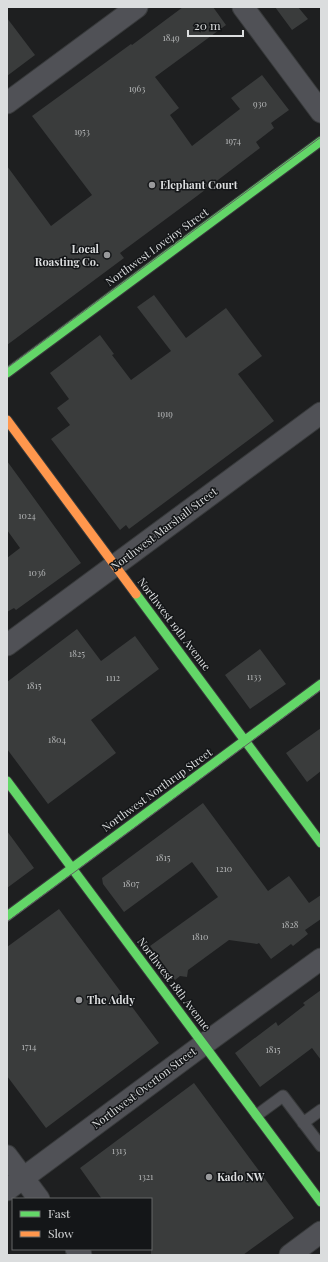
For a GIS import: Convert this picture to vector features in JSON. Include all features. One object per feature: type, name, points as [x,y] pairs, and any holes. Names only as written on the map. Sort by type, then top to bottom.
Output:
[{"type":"street","points":[[7,103],[137,7]]},
{"type":"street","points":[[243,7],[321,112]]},
{"type":"street","name":"Northwest Lovejoy Street","points":[[7,373],[321,141]]},
{"type":"street","name":"Northwest Marshall Street","points":[[7,646],[321,413]]},
{"type":"street","name":"Northwest 19th Avenue","points":[[7,420],[321,843]]},
{"type":"street","name":"Northwest Northrup Street","points":[[7,916],[321,684]]},
{"type":"street","name":"Northwest 18th Avenue","points":[[7,781],[321,1202]]},
{"type":"street","name":"Northwest Overton Street","points":[[7,1190],[321,959]]},
{"type":"street","points":[[7,1156],[38,1198]]},
{"type":"street","points":[[290,1255],[321,1232]]},
{"type":"lane","points":[[257,1115],[283,1096],[321,1146]]},
{"type":"lane","points":[[303,1122],[321,1110]]},
{"type":"building","points":[[183,7],[213,7],[226,25],[155,77],[179,108],[170,115],[192,146],[240,109],[231,98],[262,75],[289,110],[271,123],[274,128],[256,142],[260,148],[120,253],[124,258],[7,345],[7,166],[51,226],[92,195],[32,116]]},
{"type":"building","points":[[275,7],[298,7],[308,19],[292,30]]},
{"type":"building","points":[[7,18],[35,55],[7,76]]},
{"type":"building","points":[[154,295],[186,338],[226,308],[262,356],[238,374],[274,421],[129,529],[126,525],[120,530],[51,439],[70,425],[57,408],[69,399],[50,373],[100,335],[114,354],[112,355],[131,380],[171,351],[137,307]]},
{"type":"building","points":[[7,461],[81,563],[16,610],[14,608],[7,612],[7,558],[20,548],[7,530]]},
{"type":"building","points":[[77,629],[101,661],[135,636],[159,669],[91,720],[116,753],[48,804],[7,749],[7,682]]},
{"type":"building","points":[[260,649],[286,684],[250,709],[225,675]]},
{"type":"building","points":[[321,728],[321,771],[307,782],[286,753]]},
{"type":"building","points":[[203,803],[268,891],[289,876],[309,903],[321,895],[321,919],[305,930],[308,934],[293,946],[291,944],[271,959],[259,943],[229,940],[188,970],[187,977],[180,976],[175,980],[150,946],[218,897],[192,862],[124,912],[103,884],[102,878]]},
{"type":"building","points":[[7,831],[34,868],[7,888]]},
{"type":"building","name":"The Addy","points":[[59,909],[159,1043],[46,1128],[7,1076],[7,947]]},
{"type":"building","points":[[321,990],[321,1060],[312,1048],[260,1087],[235,1053],[276,1022],[278,1026],[305,1005],[303,1003]]},
{"type":"building","name":"Kado NW","points":[[194,1083],[294,1218],[243,1255],[151,1255],[152,1198],[101,1198],[80,1168]]},
{"type":"tram line","points":[[7,368],[321,137]]},
{"type":"tram line","points":[[7,922],[321,690]]},
{"type":"traffic: fast","points":[[7,373],[321,141]]},
{"type":"traffic: fast","points":[[136,594],[321,843]]},
{"type":"traffic: fast","points":[[7,916],[321,684]]},
{"type":"traffic: fast","points":[[7,781],[321,1202]]},
{"type":"traffic: slow","points":[[7,420],[136,594]]},
{"type":"place","name":"Elephant Court","points":[[152,185]]},
{"type":"place","name":"Local Roasting Co.","points":[[107,255]]},
{"type":"place","name":"The Addy","points":[[79,1000]]},
{"type":"place","name":"Kado NW","points":[[209,1177]]}]
